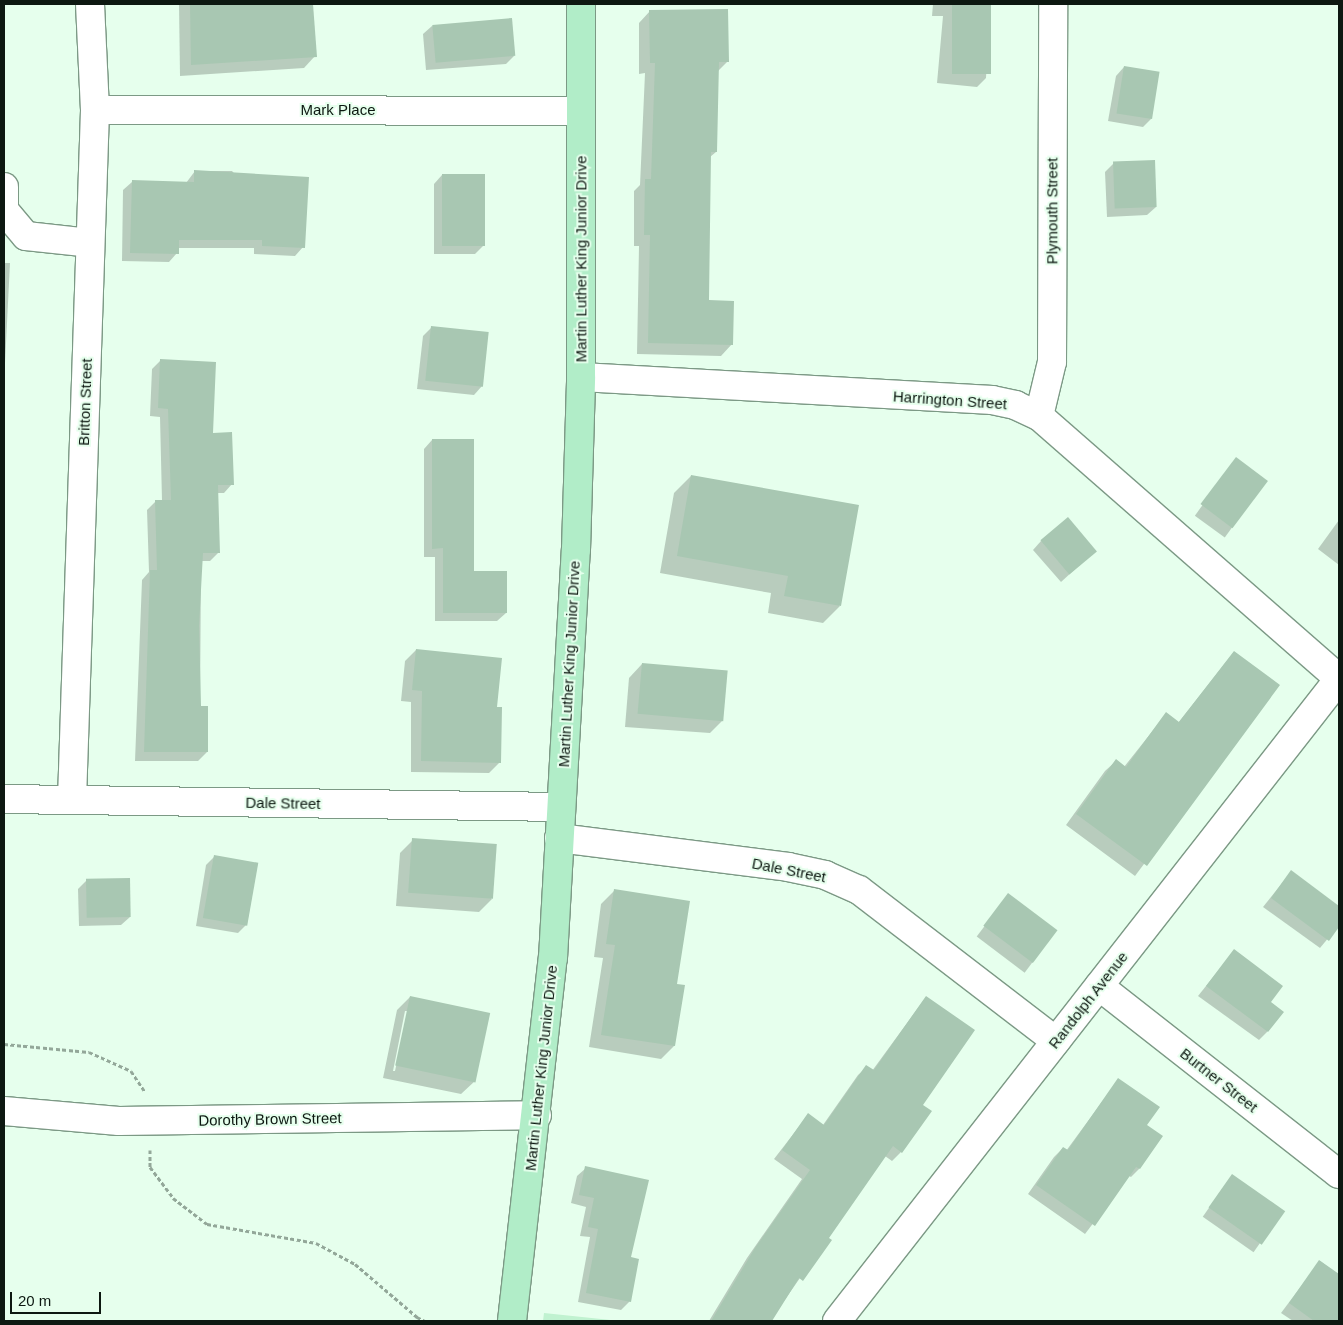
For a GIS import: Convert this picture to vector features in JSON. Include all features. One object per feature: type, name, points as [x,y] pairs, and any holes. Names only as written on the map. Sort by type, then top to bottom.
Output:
[{"type":"main road","name":"Martin Luther King Junior Drive","points":[[512,1321],[537,1115],[553,958],[576,550],[581,377],[581,4]]},
{"type":"street","name":"Britton Street","points":[[72,800],[95,110],[90,4]]},
{"type":"street","name":"Plymouth Street","points":[[1038,416],[1052,362],[1053,4]]},
{"type":"street","name":"Mark Place","points":[[95,110],[581,112]]},
{"type":"street","points":[[4,203],[26,236],[90,243]]},
{"type":"street","name":"Harrington Street","points":[[581,377],[992,400],[1015,405],[1038,416],[1339,679]]},
{"type":"street","name":"Randolph Avenue","points":[[837,1321],[1339,679]]},
{"type":"street","name":"Dale Street","points":[[4,799],[561,807]]},
{"type":"street","name":"Dale Street","points":[[560,838],[788,867],[826,875],[859,890],[1056,1041]]},
{"type":"street","name":"Burtner Street","points":[[1099,986],[1339,1174]]},
{"type":"street","name":"Dorothy Brown Street","points":[[4,1111],[149,1121],[537,1115]]},
{"type":"path","points":[[4,1044],[89,1052],[131,1070],[147,1097],[150,1167],[173,1198],[207,1224],[316,1243],[355,1264],[417,1317],[426,1321]]},
{"type":"green space","points":[[544,1313],[620,1321],[543,1321]]},
{"type":"building","points":[[190,4],[313,4],[317,57],[191,65]]},
{"type":"building","points":[[952,4],[991,4],[991,74],[952,74]]},
{"type":"building","points":[[728,9],[729,62],[719,62],[717,152],[711,152],[709,300],[734,301],[733,345],[648,343],[650,235],[644,235],[645,179],[651,179],[655,63],[650,63],[649,10]]},
{"type":"building","points":[[512,18],[515,56],[436,63],[432,25]]},
{"type":"building","points":[[1124,66],[1160,72],[1152,119],[1116,113]]},
{"type":"building","points":[[1155,160],[1157,207],[1115,208],[1113,161]]},
{"type":"building","points":[[194,170],[309,177],[305,248],[262,246],[262,240],[179,240],[179,254],[130,253],[132,180],[194,182]]},
{"type":"building","points":[[442,174],[485,174],[485,246],[442,246]]},
{"type":"building","points":[[431,326],[489,332],[483,387],[425,381]]},
{"type":"building","points":[[160,359],[216,362],[213,433],[232,432],[234,485],[218,485],[220,553],[203,553],[199,626],[201,706],[208,706],[208,752],[144,752],[150,570],[157,570],[155,500],[171,500],[168,409],[158,408]]},
{"type":"building","points":[[432,439],[474,439],[474,571],[507,571],[507,613],[443,613],[443,548],[432,549]]},
{"type":"building","points":[[1236,457],[1268,481],[1232,528],[1200,504]]},
{"type":"building","points":[[691,475],[859,505],[841,606],[784,596],[788,576],[677,556]]},
{"type":"building","points":[[1068,517],[1097,551],[1069,575],[1040,540]]},
{"type":"building","points":[[416,649],[502,658],[497,707],[502,707],[501,763],[421,761],[422,691],[412,690]]},
{"type":"building","points":[[1234,651],[1280,685],[1147,866],[1076,814],[1116,759],[1126,767],[1166,712],[1179,722]]},
{"type":"building","points":[[642,663],[728,670],[723,721],[638,714]]},
{"type":"building","points":[[412,838],[497,844],[493,899],[408,893]]},
{"type":"building","points":[[214,855],[258,863],[247,926],[203,918]]},
{"type":"building","points":[[1291,870],[1339,906],[1339,927],[1329,941],[1271,898]]},
{"type":"building","points":[[130,878],[131,917],[87,918],[86,879]]},
{"type":"building","points":[[614,889],[690,901],[677,984],[685,985],[675,1046],[601,1035],[615,945],[606,944]]},
{"type":"building","points":[[1008,893],[1058,930],[1033,963],[983,926]]},
{"type":"building","points":[[1234,949],[1283,986],[1271,1002],[1284,1012],[1268,1032],[1206,986]]},
{"type":"building","points":[[410,996],[490,1013],[475,1082],[395,1065]]},
{"type":"building","points":[[926,996],[975,1030],[923,1105],[932,1111],[902,1153],[893,1146],[829,1238],[832,1240],[803,1281],[799,1278],[772,1321],[711,1321],[755,1248],[810,1170],[782,1150],[808,1113],[824,1125],[866,1065],[874,1070]]},
{"type":"building","points":[[1118,1078],[1160,1107],[1147,1125],[1163,1136],[1140,1169],[1136,1167],[1095,1226],[1036,1185],[1063,1147],[1068,1150]]},
{"type":"building","points":[[585,1166],[649,1180],[631,1257],[639,1259],[631,1302],[586,1293],[598,1229],[588,1227],[594,1198],[579,1195]]},
{"type":"building","points":[[1232,1174],[1285,1211],[1262,1245],[1208,1208]]},
{"type":"building","points":[[1319,1260],[1339,1274],[1339,1321],[1314,1321],[1289,1303]]}]
